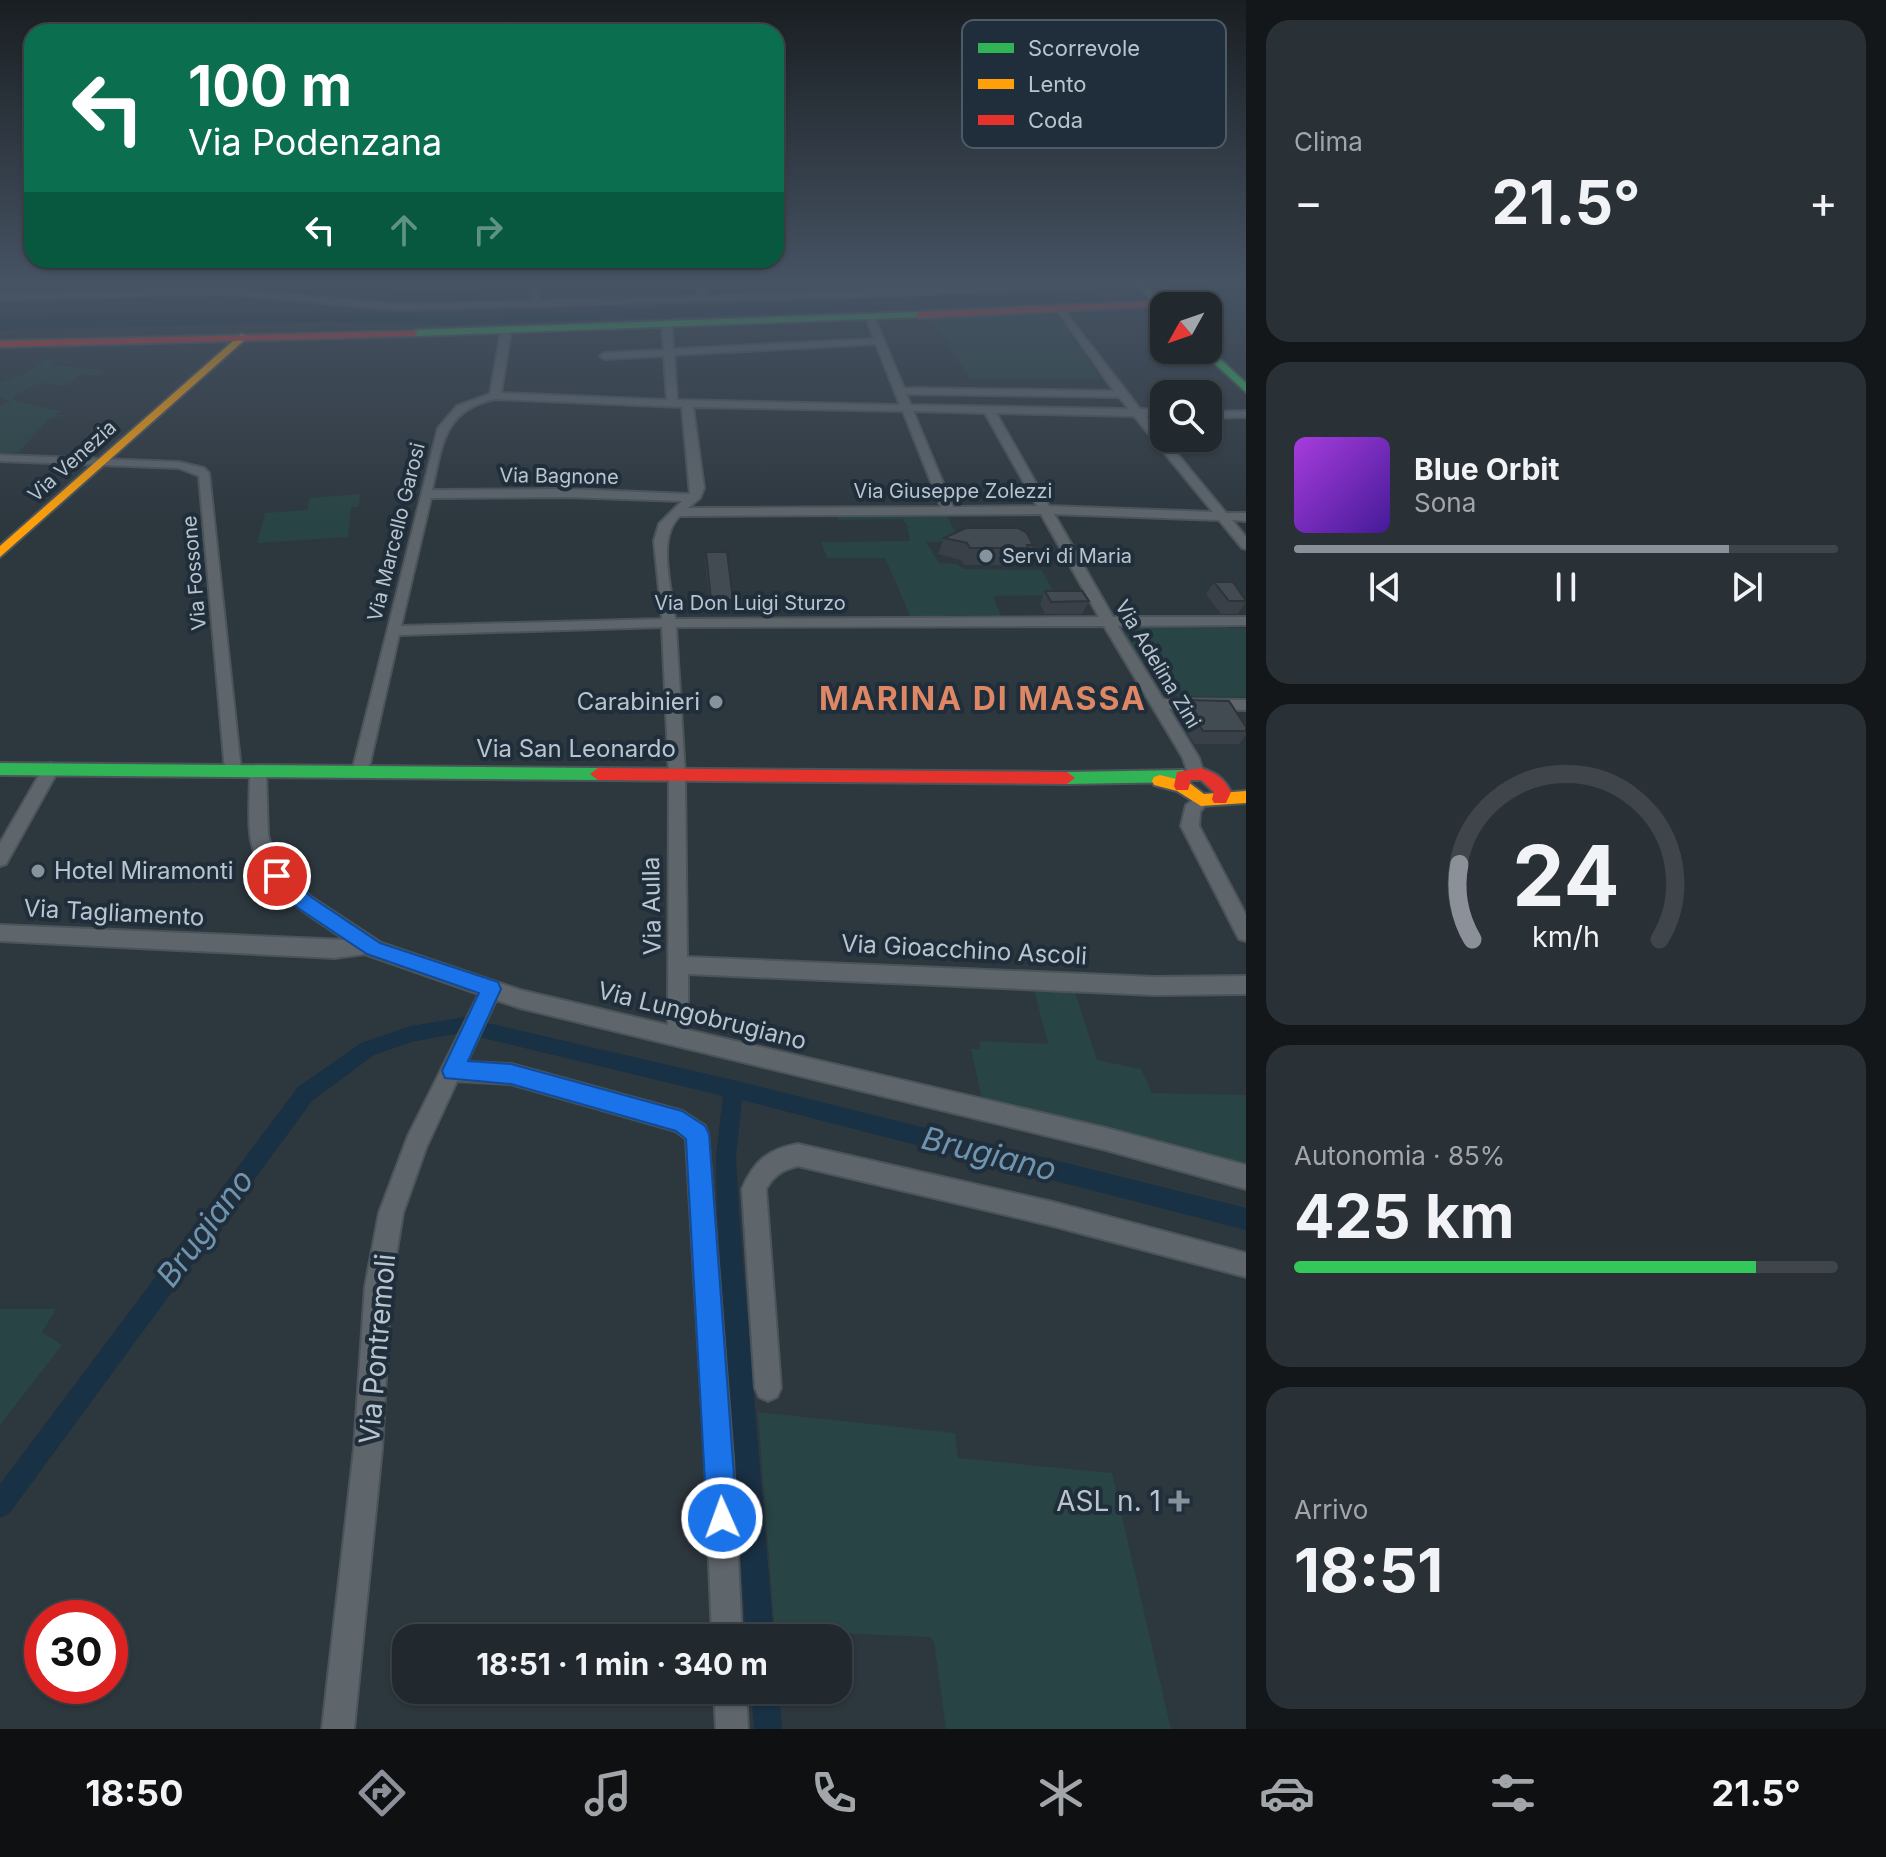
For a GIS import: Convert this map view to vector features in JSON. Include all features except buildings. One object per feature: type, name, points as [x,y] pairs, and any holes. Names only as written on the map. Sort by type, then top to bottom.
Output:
[{"type":"street","name":"Via Venezia","points":[[0,553],[217,361]]},
{"type":"street","points":[[501,361],[495,396],[687,404],[1150,412]]},
{"type":"street","points":[[670,361],[672,403]]},
{"type":"street","points":[[889,361],[948,510]]},
{"type":"street","points":[[1097,361],[1226,516],[1246,545]]},
{"type":"street","points":[[1220,364],[1246,389]]},
{"type":"street","points":[[902,391],[967,388],[1122,394]]},
{"type":"street","name":"Via Marcello Garosi","points":[[360,772],[439,437],[447,420],[478,400],[495,396]]},
{"type":"street","points":[[675,512],[696,495],[698,488],[687,404]]},
{"type":"street","name":"Via Adelina Zini","points":[[989,410],[1108,621],[1191,758],[1187,778]]},
{"type":"street","points":[[1222,415],[1246,414]]},
{"type":"street","points":[[0,458],[105,461]]},
{"type":"street","name":"Via Fossone","points":[[105,461],[191,466],[205,475],[233,770]]},
{"type":"street","name":"Via Bagnone","points":[[426,494],[607,493],[691,498]]},
{"type":"street","name":"Via Giuseppe Zolezzi","points":[[675,512],[1046,510],[1246,517]]},
{"type":"street","name":"Via Aulla","points":[[675,512],[663,527],[660,541],[669,623],[677,775],[678,1036]]},
{"type":"street","name":"Via Don Luigi Sturzo","points":[[392,631],[669,623],[1246,621]]},
{"type":"street","points":[[1159,704],[1246,705]]},
{"type":"street","name":"Via San Leonardo","points":[[0,769],[1187,778]]},
{"type":"street","points":[[0,859],[51,769]]},
{"type":"street","name":"Via Lungobrugiano","points":[[258,771],[259,835],[264,854],[277,876],[304,902],[368,945],[487,996],[520,999],[678,1036],[1106,1139],[1246,1177]]},
{"type":"street","points":[[1187,778],[1246,781]]},
{"type":"street","points":[[1187,778],[1201,800]]},
{"type":"street","points":[[1215,780],[1223,792],[1220,799]]},
{"type":"street","points":[[1246,797],[1201,800],[1192,810],[1190,826],[1246,933]]},
{"type":"street","name":"Via Tagliamento","points":[[0,933],[335,950],[368,945]]},
{"type":"street","name":"Via Gioacchino Ascoli","points":[[679,965],[1155,986],[1246,985]]},
{"type":"street","name":"Via Pontremoli","points":[[338,1729],[368,1449],[378,1287],[391,1213],[416,1144],[487,996]]},
{"type":"street","points":[[457,1060],[682,1122],[697,1134],[719,1459],[726,1624]]},
{"type":"street","points":[[768,1388],[754,1189],[760,1174],[774,1159],[798,1155],[1053,1214],[1246,1265]]},
{"type":"street","points":[[731,1704],[732,1729]]},
{"type":"green space","points":[[43,361],[55,361],[52,365],[103,370],[99,376],[82,374],[66,386],[41,383],[14,395],[17,401],[61,411],[55,415],[63,415],[48,420],[19,452],[0,454],[0,406],[11,401],[0,397],[0,383],[27,373]]},
{"type":"green space","points":[[958,361],[1088,361],[1101,379],[970,379]]},
{"type":"green space","points":[[360,494],[359,507],[351,507],[348,537],[257,543],[265,513],[307,510],[310,498]]},
{"type":"green space","points":[[836,513],[947,515],[960,541],[926,542],[939,563],[957,564],[963,569],[1042,570],[1055,595],[993,596],[1001,616],[943,615],[942,619],[912,620],[885,558],[827,558],[821,542],[910,541],[907,525],[902,519],[838,520]]},
{"type":"green space","points":[[1154,623],[1165,627],[1169,623],[1222,624],[1231,628],[1246,628],[1246,697],[1166,696],[1145,663],[1129,654],[1120,637],[1127,635],[1123,627]]},
{"type":"green space","points":[[1033,986],[1074,989],[1097,1060],[1141,1069],[1152,1093],[1246,1095],[1246,1169],[983,1104],[971,1049],[980,1049],[980,1041],[1048,1044]]},
{"type":"green space","points":[[0,1309],[56,1309],[42,1332],[62,1345],[0,1425]]},
{"type":"green space","points":[[758,1412],[955,1433],[958,1458],[1112,1473],[1171,1729],[946,1729],[934,1643],[930,1637],[852,1634],[852,1624],[774,1624]]},
{"type":"waterway","name":"Brugiano","points":[[0,1505],[305,1094],[368,1049],[411,1034],[465,1025]]},
{"type":"waterway","name":"Brugiano","points":[[479,1029],[733,1089]]},
{"type":"waterway","name":"Brugiano","points":[[733,1089],[1246,1219]]},
{"type":"waterway","name":"Brugiano","points":[[733,1089],[726,1155],[728,1213],[759,1624]]},
{"type":"waterway","name":"Brugiano","points":[[766,1704],[768,1729]]},
{"type":"traffic: fast","points":[[1220,364],[1246,389]]},
{"type":"traffic: fast","points":[[0,769],[598,774]]},
{"type":"traffic: fast","points":[[1067,778],[1183,776]]},
{"type":"traffic: slow","points":[[0,553],[216,361]]},
{"type":"traffic: slow","points":[[1160,781],[1182,786],[1201,800],[1246,797]]},
{"type":"traffic: jam","points":[[598,774],[1067,778]]},
{"type":"traffic: jam","points":[[1182,786],[1183,776],[1206,776],[1223,792],[1220,799]]},
{"type":"place","name":"Servi di Maria","points":[[986,556]]},
{"type":"place","name":"Carabinieri","points":[[716,702]]},
{"type":"place","name":"Hotel Miramonti","points":[[38,871]]},
{"type":"place","name":"ASL n. 1","points":[[1179,1501]]},
{"type":"district","name":"MARINA DI MASSA","points":[[983,699]]},
{"type":"route","points":[[277,876],[304,902],[374,949],[491,989],[452,1071],[511,1074],[682,1122],[697,1134],[703,1188],[722,1518]]}]
